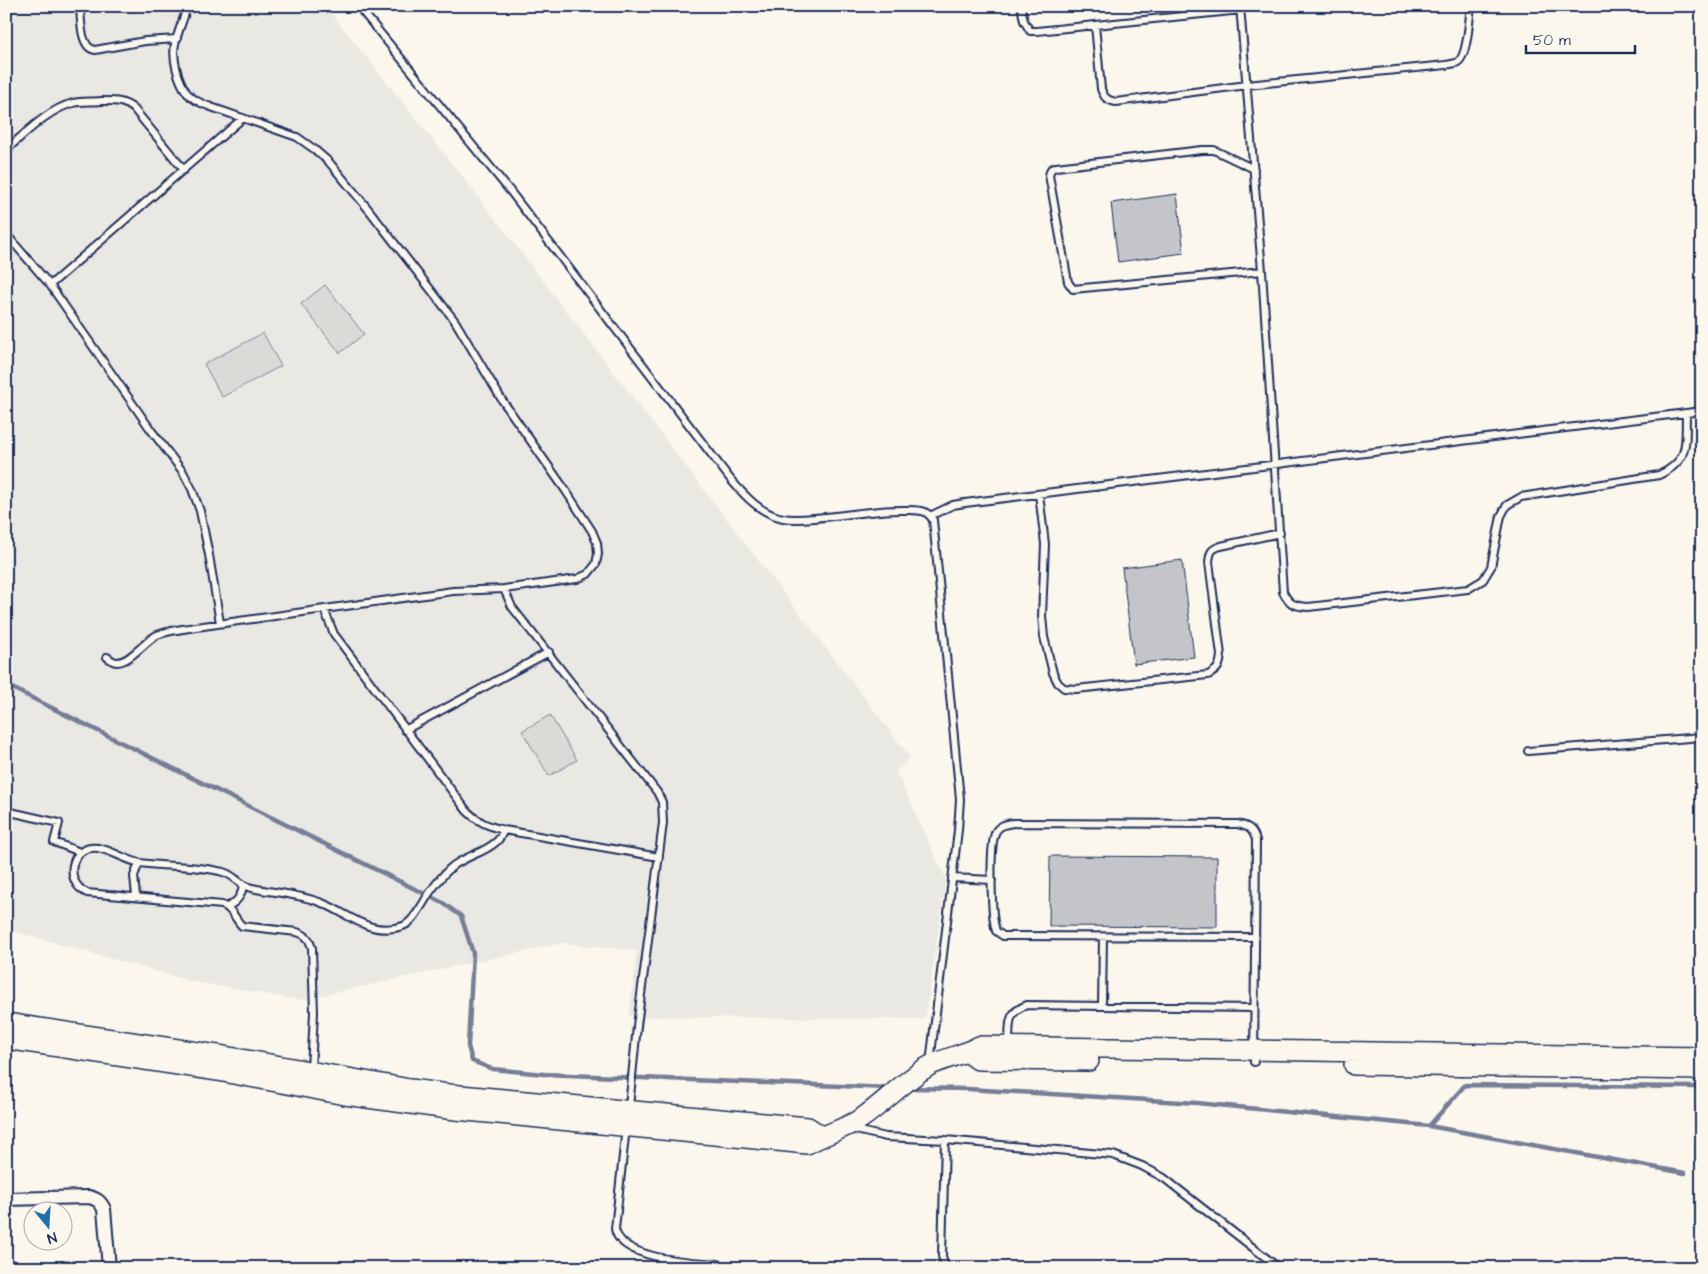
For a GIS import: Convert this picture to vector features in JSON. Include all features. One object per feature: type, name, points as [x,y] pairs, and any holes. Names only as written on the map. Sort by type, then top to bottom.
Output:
[{"type":"street","points":[[6,1023],[140,1043],[310,1080]]},
{"type":"street","points":[[6,1039],[218,1071],[808,1127],[822,1136],[845,1128],[862,1118],[924,1070],[979,1046],[1702,1070]]},
{"type":"street","points":[[967,1052],[978,1060],[1254,1056],[1702,1057]]},
{"type":"street","points":[[6,1198],[88,1197],[96,1199],[104,1209],[108,1268]]},
{"type":"lane","points":[[80,6],[86,46],[90,50],[145,41],[176,39]]},
{"type":"lane","points":[[107,657],[113,662],[124,660],[158,635],[181,629],[453,591],[504,589],[577,579],[588,574],[596,564],[598,554],[597,543],[592,532],[566,491],[502,400],[455,321],[369,210],[329,162],[297,137],[204,104],[188,94],[181,81],[175,61],[175,45],[188,6]]},
{"type":"lane","points":[[358,6],[510,191],[719,465],[746,497],[760,508],[784,518],[914,510],[924,512],[933,520],[960,798],[952,878],[924,1070]]},
{"type":"lane","points":[[1021,6],[1024,21],[1030,31],[1240,8],[1262,270],[1284,592],[1288,602],[1295,606],[1308,607],[1468,589],[1483,580],[1492,567],[1501,516],[1507,505],[1520,497],[1659,475],[1671,470],[1681,460],[1685,446],[1686,413]]},
{"type":"lane","points":[[1094,25],[1101,89],[1103,96],[1108,100],[1116,102],[1446,65],[1458,62],[1466,44],[1471,6]]},
{"type":"lane","points":[[6,150],[49,114],[62,107],[75,102],[119,101],[128,104],[134,109],[184,170]]},
{"type":"lane","points":[[50,285],[243,118]]},
{"type":"lane","points":[[1254,169],[1214,150],[1202,150],[1056,167],[1051,169],[1049,174],[1068,282],[1073,289],[1262,270]]},
{"type":"lane","points":[[6,234],[50,285],[188,480],[200,511],[220,623]]},
{"type":"lane","points":[[930,516],[953,505],[1702,411]]},
{"type":"lane","points":[[1038,494],[1045,544],[1042,616],[1044,637],[1053,673],[1058,683],[1064,688],[1076,689],[1208,675],[1216,671],[1220,665],[1221,656],[1209,562],[1210,553],[1214,548],[1280,533]]},
{"type":"lane","points":[[504,589],[512,607],[657,792],[662,802],[663,813],[659,857],[637,1026],[615,1229],[616,1235],[620,1240],[646,1255],[662,1259],[718,1264]]},
{"type":"lane","points":[[324,609],[334,634],[405,730],[467,811],[477,821],[504,830],[659,857]]},
{"type":"lane","points":[[405,730],[549,652]]},
{"type":"lane","points":[[1528,750],[1702,737]]},
{"type":"lane","points":[[6,811],[58,823],[54,842],[80,852]]},
{"type":"lane","points":[[1254,1056],[1256,840],[1254,832],[1248,826],[1237,824],[1013,823],[1003,825],[996,831],[993,841],[993,923],[996,931],[1003,936],[1255,937]]},
{"type":"lane","points":[[243,885],[240,896],[227,907],[136,896],[100,894],[82,890],[77,886],[72,874],[75,858],[80,852],[86,848],[101,849],[140,863],[225,872],[243,885],[322,903],[362,924],[377,929],[392,928],[407,924],[444,874],[454,866],[496,843],[504,830]]},
{"type":"lane","points":[[136,896],[134,876],[140,863]]},
{"type":"lane","points":[[952,878],[992,880]]},
{"type":"lane","points":[[227,907],[242,926],[297,932],[309,940],[313,957],[314,1013],[310,1080]]},
{"type":"lane","points":[[1102,1006],[1103,936]]},
{"type":"lane","points":[[1009,1047],[1011,1014],[1018,1008],[1027,1005],[1254,1008]]},
{"type":"lane","points":[[845,1128],[886,1137],[946,1140],[1113,1155],[1164,1178],[1279,1268]]},
{"type":"lane","points":[[946,1140],[942,1256],[947,1268]]},
{"type":"shaded area","points":[[6,6],[325,6],[462,176],[910,757],[896,771],[946,879],[925,1019],[629,1016],[637,951],[562,943],[300,1000],[190,981],[6,929]]},
{"type":"shaded area","points":[[325,285],[364,334],[340,353],[301,304]]},
{"type":"shaded area","points":[[263,333],[281,366],[222,397],[204,364]]},
{"type":"shaded area","points":[[550,715],[577,760],[549,776],[522,731]]},
{"type":"building","points":[[1177,194],[1184,253],[1118,262],[1111,203]]},
{"type":"building","points":[[1182,560],[1194,657],[1134,664],[1122,568]]},
{"type":"building","points":[[1050,856],[1217,857],[1217,927],[1049,926]]},
{"type":"waterway","points":[[6,685],[443,903],[461,916],[473,953],[468,1046],[472,1061],[492,1069],[544,1074],[889,1088]]},
{"type":"waterway","points":[[1429,1126],[1465,1085],[1702,1087]]},
{"type":"waterway","points":[[909,1088],[968,1089],[1197,1103],[1429,1126],[1685,1173]]}]
